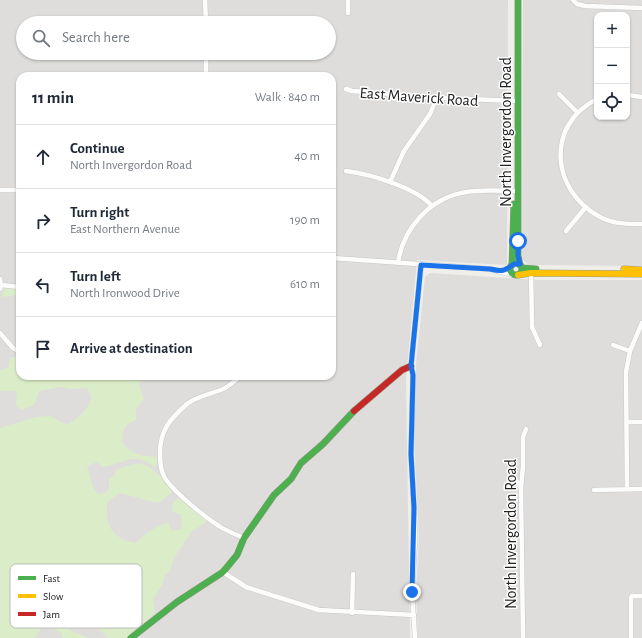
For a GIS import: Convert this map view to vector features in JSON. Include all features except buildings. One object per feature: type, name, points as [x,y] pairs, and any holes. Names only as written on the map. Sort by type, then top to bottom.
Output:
[{"type":"street","points":[[206,0],[206,16]]},
{"type":"street","points":[[348,0],[348,13]]},
{"type":"street","name":"North Invergordon Road","points":[[514,0],[513,43],[516,101]]},
{"type":"street","name":"North Invergordon Road","points":[[518,0],[516,191],[518,256],[521,266]]},
{"type":"street","points":[[573,0],[577,4],[585,6],[642,8]]},
{"type":"street","points":[[206,60],[206,72]]},
{"type":"street","name":"East Maverick Road","points":[[346,89],[352,91],[437,97],[516,101]]},
{"type":"street","points":[[559,94],[577,112]]},
{"type":"street","points":[[630,95],[642,97]]},
{"type":"street","points":[[390,182],[404,151],[430,114],[437,97]]},
{"type":"street","points":[[594,101],[577,112],[564,134],[561,159],[562,168],[568,186],[573,194],[586,207],[601,217],[615,222],[642,224]]},
{"type":"street","points":[[346,171],[390,182],[421,197],[432,206]]},
{"type":"street","points":[[0,190],[16,190]]},
{"type":"street","points":[[398,263],[402,246],[411,227],[418,218],[432,206],[446,198],[464,192],[478,190],[516,191]]},
{"type":"street","name":"North Invergordon Road","points":[[515,275],[510,272],[516,191]]},
{"type":"street","points":[[566,231],[586,207]]},
{"type":"street","points":[[336,258],[490,269],[515,275],[531,271],[642,270]]},
{"type":"street","points":[[499,271],[516,263],[531,271],[642,274]]},
{"type":"street","points":[[415,638],[412,592],[414,508],[411,454],[413,375],[411,366],[421,265]]},
{"type":"street","points":[[515,275],[521,273],[521,266]]},
{"type":"street","points":[[531,271],[532,327],[540,346]]},
{"type":"street","points":[[0,284],[16,286]]},
{"type":"street","points":[[627,489],[626,372],[630,352],[642,323]]},
{"type":"street","points":[[0,334],[16,350]]},
{"type":"street","points":[[613,345],[630,352]]},
{"type":"street","points":[[131,638],[176,602],[223,572],[237,555],[244,538],[274,495],[291,479],[306,458],[324,444],[357,408],[402,370],[411,366]]},
{"type":"street","points":[[236,380],[225,388],[199,397],[188,403],[172,418],[161,438],[160,463],[163,476],[178,494],[220,527],[244,538]]},
{"type":"street","points":[[627,422],[642,422]]},
{"type":"street","name":"North Invergordon Road","points":[[523,638],[521,488],[523,437],[526,429]]},
{"type":"street","points":[[511,473],[521,488]]},
{"type":"street","points":[[594,490],[642,489]]},
{"type":"street","points":[[223,572],[246,587],[319,610],[352,613],[414,615]]},
{"type":"street","points":[[352,613],[353,574]]},
{"type":"street","points":[[631,638],[631,598],[632,596],[642,596]]},
{"type":"shaded area","points":[[0,0],[508,0],[507,265],[417,260],[406,380],[410,638],[17,638],[25,628],[142,628],[142,564],[80,564],[105,534],[61,436],[0,430]]},
{"type":"shaded area","points":[[523,0],[642,0],[642,266],[528,265],[522,259]]},
{"type":"shaded area","points":[[430,273],[539,280],[642,280],[642,638],[418,638],[416,591],[419,537],[414,439],[416,364],[425,277]]},
{"type":"green space","points":[[5,288],[16,289],[16,295],[1,297]]},
{"type":"green space","points":[[16,356],[16,380],[141,380],[139,386],[144,399],[136,408],[136,420],[126,426],[122,442],[129,450],[137,454],[157,457],[156,467],[138,459],[126,460],[103,467],[97,462],[87,466],[93,487],[98,494],[105,493],[109,490],[109,479],[114,476],[116,470],[135,464],[141,464],[152,469],[161,477],[172,492],[160,502],[153,502],[120,493],[108,501],[107,517],[110,527],[116,535],[124,540],[136,543],[150,531],[168,522],[172,531],[182,529],[181,514],[172,512],[173,502],[179,498],[207,520],[205,523],[192,531],[174,558],[170,572],[165,574],[163,583],[153,600],[155,612],[142,624],[142,564],[10,564],[10,628],[41,628],[35,638],[0,638],[0,428],[36,417],[51,416],[62,423],[69,424],[86,409],[92,397],[87,388],[71,389],[61,387],[39,391],[34,405],[22,410],[16,406],[17,391],[0,391],[0,370],[9,367],[10,358]]},
{"type":"green space","points":[[53,628],[68,628],[88,638],[62,638],[62,634]]},
{"type":"green space","points":[[99,628],[138,628],[126,638],[108,638]]},
{"type":"traffic: fast","points":[[518,0],[518,256],[520,265]]},
{"type":"traffic: fast","points":[[512,265],[514,204]]},
{"type":"traffic: fast","points":[[514,263],[518,263],[522,269],[518,275],[514,275],[510,271],[510,267],[514,263]]},
{"type":"traffic: fast","points":[[522,268],[536,269]]},
{"type":"traffic: fast","points":[[131,638],[177,602],[223,572],[237,555],[244,538],[274,495],[291,479],[301,463],[323,444],[354,411]]},
{"type":"traffic: slow","points":[[624,269],[642,270]]},
{"type":"traffic: slow","points":[[518,275],[531,273],[642,274]]},
{"type":"traffic: jam","points":[[354,411],[402,370],[411,366]]},
{"type":"route","points":[[412,592],[414,508],[411,454],[413,375],[411,366],[421,265],[490,269],[499,271],[505,270],[510,268],[512,264],[520,264],[518,260],[518,241]]}]
